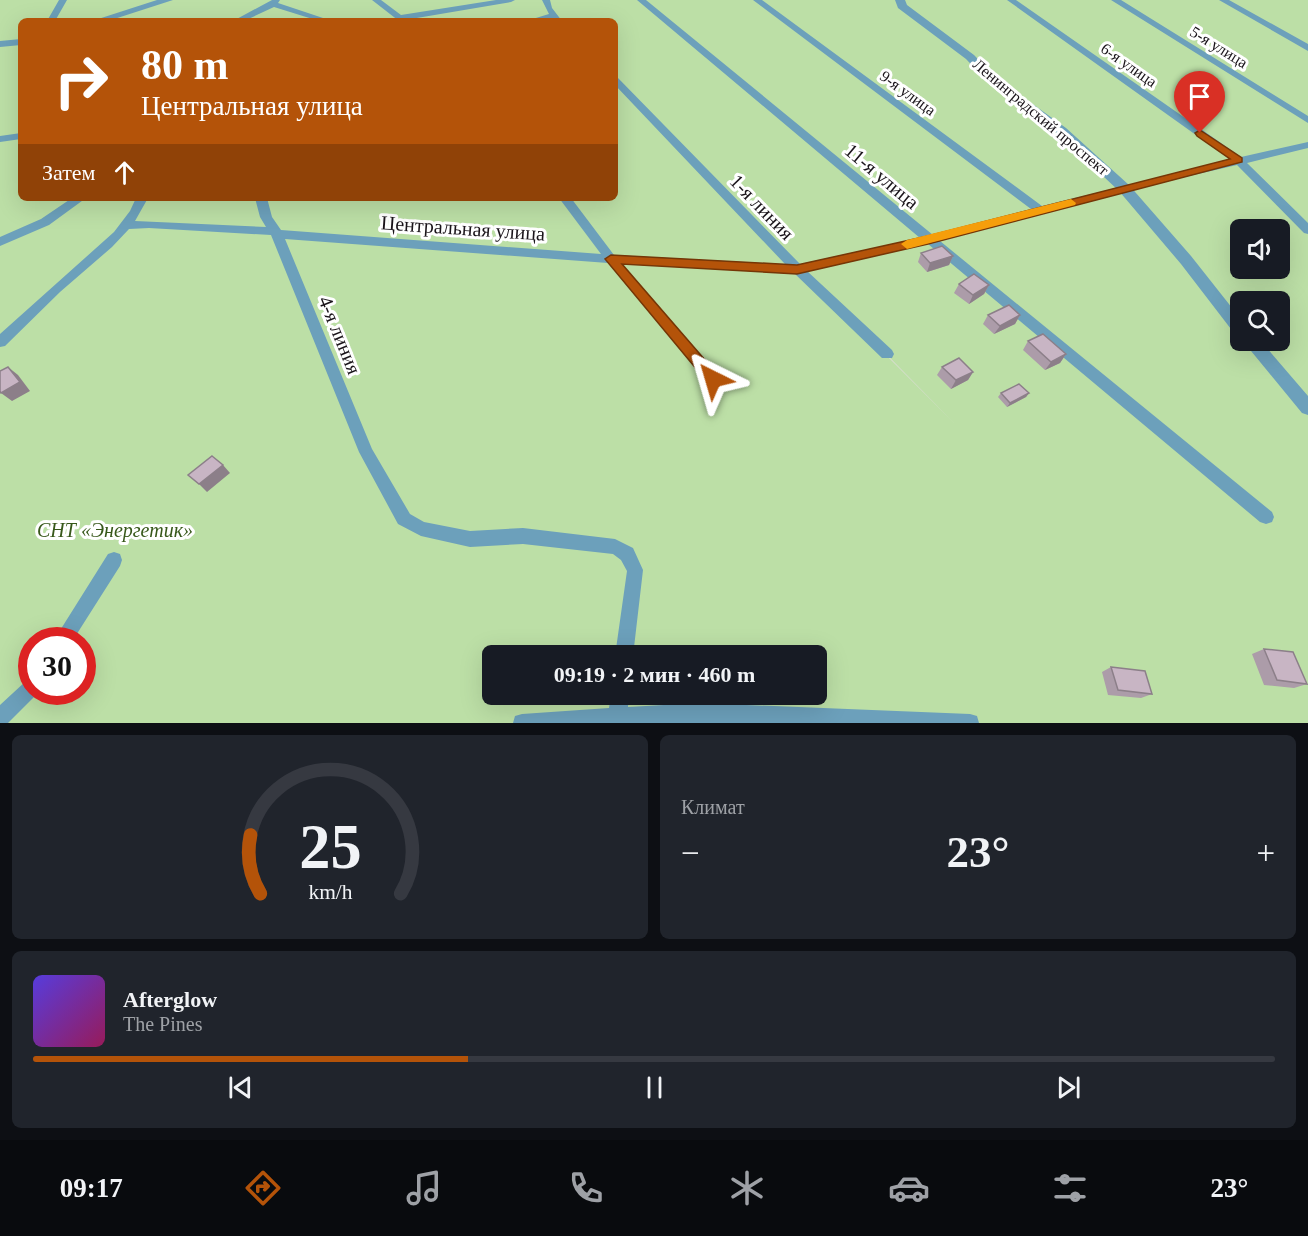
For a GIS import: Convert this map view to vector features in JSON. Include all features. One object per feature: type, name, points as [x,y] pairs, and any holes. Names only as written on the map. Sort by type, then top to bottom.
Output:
[{"type":"street","points":[[53,18],[63,0]]},
{"type":"street","points":[[376,0],[399,18],[511,0]]},
{"type":"street","points":[[546,0],[555,18]]},
{"type":"street","name":"11-я улица","points":[[641,0],[1266,518]]},
{"type":"street","name":"9-я улица","points":[[757,0],[1041,211]]},
{"type":"street","name":"Ленинградский проспект","points":[[900,0],[902,6],[970,57],[991,79],[1062,131],[1124,188],[1186,260],[1230,316]]},
{"type":"street","name":"6-я улица","points":[[1011,0],[1238,160],[1308,230]]},
{"type":"street","name":"5-я улица","points":[[1115,0],[1308,120]]},
{"type":"street","points":[[1223,0],[1308,48]]},
{"type":"street","points":[[107,18],[164,1]]},
{"type":"street","points":[[243,18],[274,2],[319,18]]},
{"type":"street","points":[[0,44],[18,42]]},
{"type":"street","name":"1-я линия","points":[[618,83],[797,269],[887,354]]},
{"type":"street","points":[[0,139],[18,136]]},
{"type":"street","name":"Центральная улица","points":[[126,225],[149,224],[276,232],[611,259],[797,269],[928,240],[1124,188],[1308,145]]},
{"type":"street","points":[[0,242],[45,222],[76,201]]},
{"type":"street","points":[[0,342],[66,280],[109,246],[126,225],[140,201]]},
{"type":"street","name":"4-я линия","points":[[262,201],[266,217],[276,232],[366,452],[404,519],[421,529],[470,539],[523,536],[615,547],[627,554],[635,570],[625,645]]},
{"type":"street","points":[[567,201],[611,259],[713,379]]},
{"type":"street","points":[[1259,351],[1308,408]]},
{"type":"street","points":[[71,627],[114,560]]},
{"type":"street","points":[[0,718],[18,701]]},
{"type":"street","points":[[617,716],[618,705]]},
{"type":"street","points":[[522,723],[699,712],[970,723]]},
{"type":"green space","name":"СНТ «Энергетик»","points":[[0,0],[546,0],[550,18],[18,18],[18,201],[618,201],[618,86],[955,424],[618,82],[618,18],[556,18],[547,0],[1308,0],[1308,723],[0,723]]},
{"type":"building","points":[[942,246],[953,256],[930,263],[921,253]]},
{"type":"building","points":[[974,274],[989,285],[973,295],[959,284]]},
{"type":"building","points":[[1009,305],[1020,315],[1000,326],[988,315]]},
{"type":"building","points":[[1043,334],[1066,354],[1051,362],[1028,341]]},
{"type":"building","points":[[959,358],[973,372],[956,380],[942,367]]},
{"type":"building","points":[[8,367],[20,382],[1,393],[0,371]]},
{"type":"building","points":[[1019,384],[1029,393],[1010,403],[1001,393]]},
{"type":"building","points":[[212,456],[223,465],[199,484],[188,475]]},
{"type":"building","points":[[1264,649],[1293,652],[1307,684],[1277,680]]},
{"type":"building","points":[[1111,667],[1145,671],[1152,694],[1118,690]]},
{"type":"slow traffic","points":[[907,244],[1071,203]]},
{"type":"route","points":[[713,379],[611,259],[797,269],[928,240],[1238,160],[1200,133]]}]
